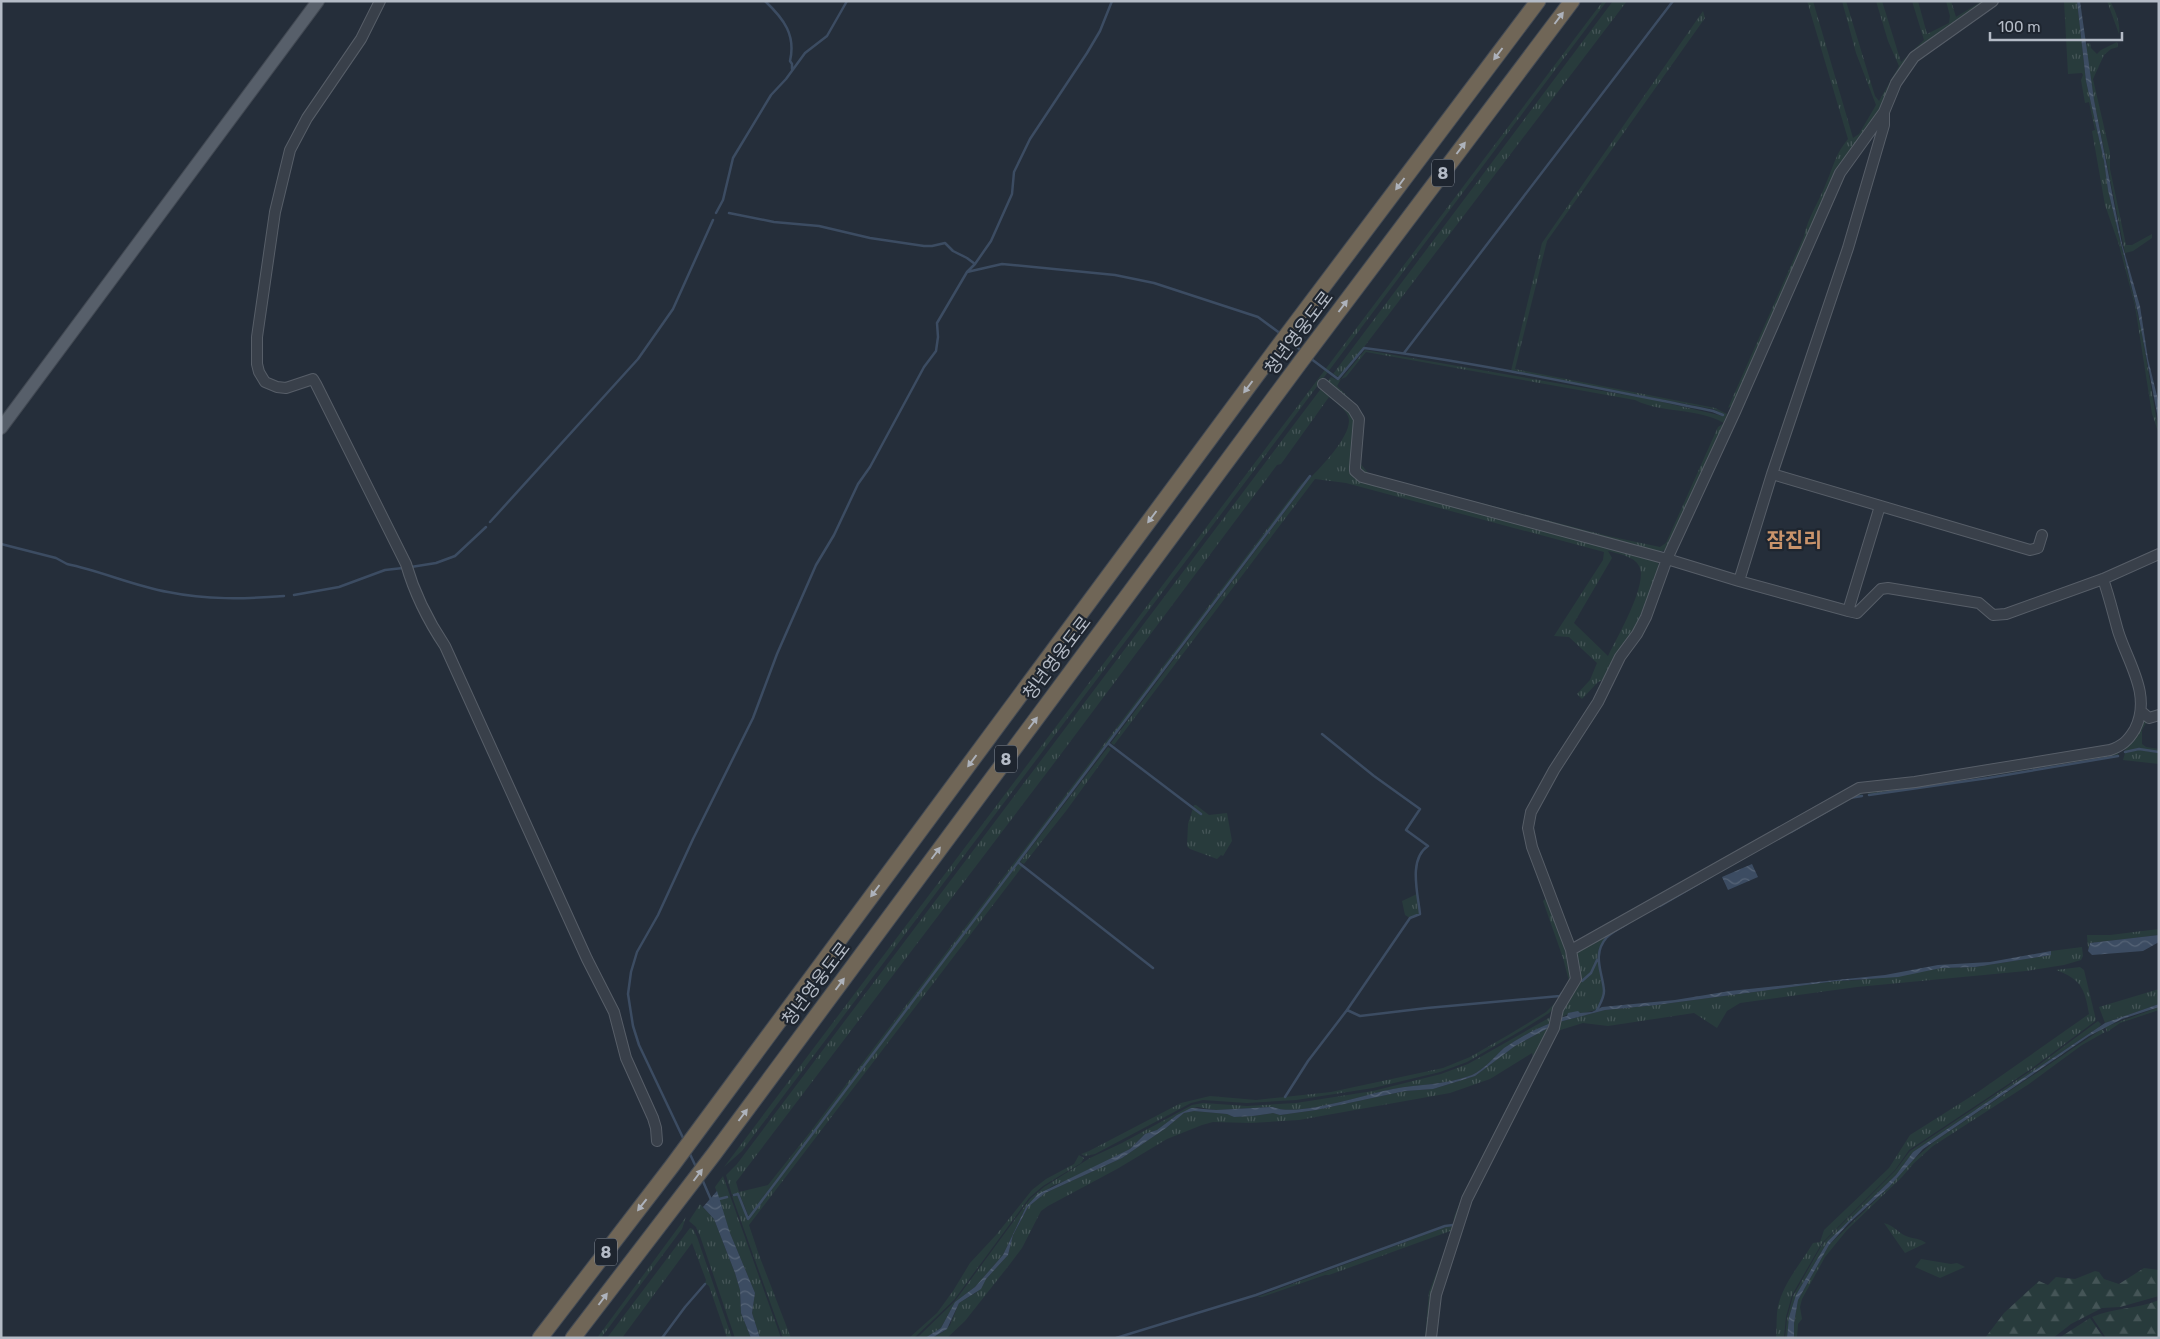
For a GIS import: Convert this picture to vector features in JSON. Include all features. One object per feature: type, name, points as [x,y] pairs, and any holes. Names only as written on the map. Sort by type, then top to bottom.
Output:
[{"type":"highway","name":"청년영웅도로","points":[[540,1338],[672,1166],[1277,348],[1538,1]]},
{"type":"highway","name":"청년영웅도로","points":[[573,1338],[714,1154],[1313,345],[1572,1]]},
{"type":"main road","points":[[1,428],[318,1]]},
{"type":"street","points":[[380,1],[361,38],[306,118],[290,150],[275,212],[257,337],[257,364],[265,382],[277,387],[286,388],[308,380],[313,380],[316,384],[406,564],[436,632],[445,646],[587,959],[614,1012],[626,1058],[656,1128],[657,1141]]},
{"type":"street","points":[[1431,1338],[1436,1295],[1468,1199],[1555,1022],[1558,1009],[1576,979],[1571,950],[1532,847],[1528,828],[1531,812],[1559,762],[1598,702],[1620,657],[1637,634],[1646,617],[1667,559],[1735,412],[1840,173],[1884,112],[1896,83],[1914,57],[1993,1]]},
{"type":"street","points":[[1739,581],[1772,474],[1848,248],[1884,125],[1884,112]]},
{"type":"street","points":[[1323,384],[1353,409],[1359,418],[1355,467],[1362,477],[1667,559],[1856,613],[1881,589],[1888,588],[1978,603],[1993,615],[2006,614],[2103,579],[2159,554]]},
{"type":"street","points":[[1772,474],[2030,550],[2038,548],[2042,535]]},
{"type":"street","points":[[1848,611],[1880,506]]},
{"type":"street","points":[[1571,950],[1859,788],[1915,782],[2110,750],[2122,746],[2128,739],[2142,712],[2138,685],[2118,630],[2103,579]]},
{"type":"street","points":[[2142,712],[2149,718],[2159,715]]},
{"type":"green space","points":[[1603,1],[1607,1],[742,1151],[724,1167]]},
{"type":"green space","points":[[1613,1],[1627,1],[1364,347],[1339,377],[1333,374]]},
{"type":"green space","points":[[1807,1],[1813,1],[1853,138],[1859,134],[1876,105],[1856,53],[1842,1],[1846,1],[1875,96],[1879,101],[1899,66],[1888,41],[1876,1],[1882,1],[1901,62],[1924,40],[1912,1],[1918,1],[1927,34],[1949,23],[1950,16],[1946,1],[1951,1],[1956,17],[1982,1],[1990,1],[1919,50],[1880,112],[1837,173],[1733,405],[1728,408],[1840,150],[1848,139]]},
{"type":"green space","points":[[2064,1],[2077,1],[2086,81],[2104,161],[2108,190],[2141,328],[2159,434],[2152,414],[2135,306],[2119,245],[2105,205],[2092,131],[2095,130],[2089,102],[2085,103],[2081,80],[2083,75],[2082,73],[2068,74]]},
{"type":"green space","points":[[2107,1],[2110,1],[2116,13],[2119,34]]},
{"type":"green space","points":[[1703,11],[1705,18],[1547,241],[1515,369],[1715,408],[1727,414],[1723,423],[1691,412],[1657,407],[1635,400],[1366,352],[1346,377],[1341,379],[1365,350],[1649,399],[1723,416],[1723,414],[1713,409],[1511,371],[1542,243]]},
{"type":"green space","points":[[2117,42],[2118,47],[2111,49],[2104,55],[2093,79],[2110,153],[2110,169],[2126,245],[2132,245],[2152,234],[2152,238],[2133,251],[2125,253],[2094,100],[2085,44],[2090,43],[2091,48],[2097,54]]},
{"type":"green space","points":[[1331,377],[1337,380],[1341,379],[1337,386],[1356,406],[1360,414],[1362,428],[1359,462],[1369,474],[1608,536],[1660,547],[1666,543],[1718,427],[1723,424],[1702,475],[1667,549],[1658,553],[1366,476],[1360,470],[1357,454],[1360,429],[1358,412],[1325,384]]},
{"type":"green space","points":[[1323,386],[1354,416],[1353,473],[1658,561],[1659,568],[1637,629],[1606,679],[1598,682],[1582,699],[1577,694],[1590,680],[1597,663],[1569,637],[1554,636],[1603,560],[1604,552],[1346,483],[1315,479],[1114,745],[1111,743],[1347,431],[1349,423],[1347,413],[1329,397],[1281,464],[1277,465],[1061,754],[736,1182],[739,1192],[768,1185],[1301,484],[1310,476],[749,1217],[739,1193],[732,1195],[726,1175],[737,1164]],"holes":[[[1608,551],[1634,560],[1639,566],[1641,574],[1636,597],[1608,656],[1574,623],[1612,558]]]},
{"type":"green space","points":[[2142,718],[2148,720],[2142,730],[2142,744],[2146,747],[2159,749],[2159,752],[2139,749],[2124,752]]},
{"type":"green space","points":[[1108,747],[1111,749],[1066,811],[1024,864],[1020,862]]},
{"type":"green space","points":[[2139,750],[2159,753],[2159,764],[2123,760],[2125,753]]},
{"type":"green space","points":[[2118,752],[2118,755],[1869,795],[1868,793]]},
{"type":"green space","points":[[1857,792],[1862,795],[1840,802],[1821,815],[1608,935],[1599,949],[1598,963],[1603,992],[1602,999],[1596,1010],[1583,1013],[1572,1012],[1560,1018],[1579,980],[1575,950]]},
{"type":"green space","points":[[1194,805],[1209,815],[1227,813],[1232,841],[1223,856],[1221,855],[1217,859],[1190,849],[1187,846],[1188,824]]},
{"type":"green space","points":[[1018,864],[1022,867],[749,1225],[791,1338],[783,1338],[732,1196],[737,1195],[748,1220]]},
{"type":"green space","points":[[1417,894],[1419,914],[1410,918],[1405,915],[1402,901]]},
{"type":"green space","points":[[1546,898],[1564,947],[1571,979],[1569,981],[1543,901]]},
{"type":"green space","points":[[2159,929],[2159,935],[2090,943],[2088,949],[2087,935],[2110,935]]},
{"type":"green space","points":[[2082,947],[2083,956],[2081,960],[2064,965],[2026,971],[1857,987],[1740,1003],[1727,1011],[1717,1028],[1694,1013],[1608,1026],[1583,1023],[1557,1031],[1559,1022],[1605,1010],[1836,981],[1860,980],[1941,968],[1975,967],[2051,955],[2051,951]]},
{"type":"green space","points":[[2080,967],[2084,970],[2096,1020],[2031,1069],[1909,1150],[1895,1170],[1822,1243],[1792,1295],[1786,1317],[1784,1338],[1776,1338],[1777,1310],[1781,1297],[1813,1243],[1820,1242],[1824,1230],[1889,1168],[1910,1135],[1978,1092],[2089,1014],[2086,998],[2080,986],[2071,977],[2056,970]]},
{"type":"green space","points":[[2159,989],[2159,1004],[2105,1023],[2099,1007]]},
{"type":"green space","points":[[1559,999],[1557,1005],[1549,1013],[1522,1030],[1467,1062],[1440,1072],[1373,1088],[1296,1100],[1247,1103],[1203,1100],[1191,1103],[1095,1154],[1085,1156],[1081,1154],[1181,1103],[1210,1096],[1256,1100],[1331,1092],[1443,1068],[1470,1057],[1510,1034],[1546,1012]]},
{"type":"green space","points":[[2159,1007],[2159,1010],[2120,1023],[2107,1032],[2105,1027]]},
{"type":"green space","points":[[1554,1015],[1551,1023],[1515,1041],[1504,1048],[1481,1070],[1462,1078],[1443,1083],[1393,1089],[1298,1110],[1284,1110],[1273,1107],[1216,1110],[1197,1107],[1177,1115],[1157,1130],[1145,1134],[1130,1149],[1052,1186],[1026,1207],[1003,1255],[975,1287],[955,1302],[941,1328],[925,1338],[917,1338],[955,1301],[1030,1199],[1044,1187],[1090,1158],[1192,1105],[1203,1103],[1247,1106],[1296,1103],[1373,1091],[1441,1074],[1468,1064]]},
{"type":"green space","points":[[2098,1021],[2101,1024],[2099,1027],[1913,1152],[1896,1175],[1828,1241],[1796,1295],[1789,1317],[1787,1338],[1785,1338],[1787,1318],[1793,1296],[1823,1243],[1895,1171],[1910,1151],[2032,1070]]},
{"type":"green space","points":[[1550,1027],[1478,1171],[1428,1338],[1425,1338],[1429,1292],[1453,1230],[1329,1275],[1257,1297],[1453,1226],[1454,1217],[1462,1197],[1533,1056],[1532,1053],[1490,1079],[1450,1093],[1299,1120],[1251,1123],[1213,1122],[1167,1139],[1041,1211],[1022,1248],[965,1321],[947,1338],[932,1338],[943,1332],[950,1325],[959,1303],[977,1292],[1008,1255],[1013,1235],[1028,1207],[1045,1193],[1122,1158],[1166,1128],[1184,1113],[1194,1111],[1227,1114],[1234,1117],[1273,1113],[1280,1115],[1316,1110],[1405,1091],[1433,1089],[1475,1076],[1515,1046]]},
{"type":"green space","points":[[2102,1029],[2105,1032],[2082,1045],[2029,1084],[1933,1146],[1847,1230],[1825,1257],[1802,1299],[1800,1307],[1802,1319],[1798,1324],[1797,1338],[1794,1338],[1794,1323],[1798,1300],[1829,1245],[1889,1187],[1906,1166],[1935,1141]]},
{"type":"green space","points":[[1079,1155],[1084,1158],[1081,1163],[1043,1186],[1029,1198],[954,1300],[914,1338],[909,1338],[937,1313],[970,1263],[996,1235],[1032,1190],[1046,1179],[1074,1164]]},
{"type":"green space","points":[[723,1176],[781,1338],[760,1338],[752,1313],[755,1293],[730,1233],[715,1187]]},
{"type":"green space","points":[[700,1204],[714,1219],[735,1273],[740,1290],[741,1313],[751,1338],[735,1338],[700,1236],[696,1227],[689,1221]]},
{"type":"green space","points":[[686,1217],[682,1229],[601,1338],[597,1338]]},
{"type":"green space","points":[[1884,1223],[1906,1236],[1926,1243],[1905,1253]]},
{"type":"green space","points":[[690,1228],[693,1229],[697,1237],[732,1338],[727,1338],[709,1286],[705,1283],[706,1280],[692,1243],[622,1338],[607,1338]]},
{"type":"green space","points":[[1921,1259],[1951,1264],[1957,1263],[1965,1267],[1940,1278],[1915,1267]]},
{"type":"green space","points":[[2144,1268],[2159,1270],[2159,1296],[2120,1307],[2102,1308],[2071,1324],[2053,1338],[1985,1338],[2004,1313],[2039,1281],[2048,1285],[2056,1277],[2075,1279],[2095,1271],[2099,1272],[2104,1279],[2119,1284]]},
{"type":"green space","points":[[2159,1300],[2159,1338],[2106,1338],[2092,1317],[2108,1312]]},
{"type":"green space","points":[[2090,1318],[2104,1338],[2059,1338]]},
{"type":"water","points":[[2077,1],[2080,1],[2094,100],[2122,244],[2140,306],[2148,359],[2158,400],[2159,424],[2138,313],[2108,190],[2104,161],[2086,81]]},
{"type":"water","points":[[1752,864],[1758,877],[1728,890],[1722,877]]},
{"type":"water","points":[[2159,935],[2159,942],[2143,951],[2092,955],[2088,951],[2090,943]]},
{"type":"water","points":[[2051,951],[2051,955],[1975,967],[1941,968],[1898,977],[1836,981],[1605,1010],[1559,1022],[1560,1018],[1567,1016],[1568,1013],[1578,1011],[1580,1013],[1592,1012],[1602,1007],[1675,1000],[1730,991],[1885,975],[1938,965],[1990,962]]},
{"type":"water","points":[[2159,1004],[2159,1007],[2122,1019],[2089,1036],[1923,1149],[1889,1187],[1849,1223],[1829,1245],[1798,1300],[1794,1323],[1794,1338],[1787,1338],[1789,1317],[1796,1295],[1828,1241],[1896,1175],[1913,1152],[2105,1023]]},
{"type":"water","points":[[1551,1023],[1550,1027],[1515,1046],[1475,1076],[1433,1089],[1405,1091],[1316,1110],[1280,1115],[1273,1113],[1234,1117],[1227,1114],[1194,1111],[1184,1113],[1166,1128],[1122,1158],[1045,1193],[1028,1207],[1013,1235],[1008,1255],[986,1279],[981,1289],[959,1303],[947,1329],[932,1338],[925,1338],[941,1328],[955,1302],[975,1287],[1003,1255],[1026,1207],[1038,1194],[1130,1149],[1145,1134],[1157,1130],[1177,1115],[1191,1108],[1216,1110],[1273,1107],[1284,1110],[1298,1110],[1393,1089],[1452,1081],[1472,1075],[1485,1066],[1504,1048],[1527,1034]]},
{"type":"water","points":[[717,1191],[730,1233],[755,1293],[752,1313],[760,1338],[751,1338],[741,1313],[740,1290],[735,1273],[714,1219],[703,1207]]},
{"type":"waterway","points":[[765,1],[778,14],[790,35],[790,61],[792,69]]},
{"type":"waterway","points":[[716,213],[723,200],[733,158],[771,95],[786,79],[805,53],[827,36],[847,1]]},
{"type":"waterway","points":[[684,1140],[639,1045],[633,1026],[628,994],[631,972],[637,952],[658,915],[753,718],[777,654],[816,565],[834,535],[858,484],[870,467],[924,367],[936,351],[937,323],[967,272],[991,241],[1012,194],[1014,172],[1030,139],[1087,53],[1100,31],[1112,1]]},
{"type":"waterway","points":[[1404,353],[1673,1]]},
{"type":"waterway","points":[[729,213],[774,222],[819,226],[870,238],[924,246],[945,243],[953,251],[975,264]]},
{"type":"waterway","points":[[490,522],[638,359],[673,309],[713,220]]},
{"type":"waterway","points":[[967,272],[1002,264],[1115,275],[1154,283],[1258,317],[1281,334]]},
{"type":"waterway","points":[[1289,341],[1302,351]]},
{"type":"waterway","points":[[1310,358],[1338,379],[1364,348],[1408,354],[1539,376],[1713,411],[1723,415]]},
{"type":"waterway","points":[[734,1195],[738,1194],[748,1219],[1310,476]]},
{"type":"waterway","points":[[411,567],[436,563],[455,556],[486,527]]},
{"type":"waterway","points":[[1,544],[56,558],[67,564],[168,592],[226,598],[284,596]]},
{"type":"waterway","points":[[294,595],[339,587],[385,570],[403,568]]},
{"type":"waterway","points":[[1322,734],[1374,776],[1420,809],[1406,830],[1428,846],[1418,859],[1416,868],[1416,887],[1420,914],[1410,918],[1347,1010]]},
{"type":"waterway","points":[[1109,744],[1201,814]]},
{"type":"waterway","points":[[2125,752],[2139,749],[2159,752]]},
{"type":"waterway","points":[[1869,795],[1988,778],[2118,756]]},
{"type":"waterway","points":[[1849,798],[1862,796]]},
{"type":"waterway","points":[[1791,832],[1829,810]]},
{"type":"waterway","points":[[1019,863],[1153,968]]},
{"type":"waterway","points":[[1660,906],[1712,876]]},
{"type":"waterway","points":[[1597,1010],[1603,999],[1604,991],[1599,964],[1602,944],[1607,937],[1627,924]]},
{"type":"waterway","points":[[1582,981],[1591,973],[1597,960]]},
{"type":"waterway","points":[[1285,1097],[1308,1061],[1347,1010],[1360,1016],[1560,996],[1562,993]]},
{"type":"waterway","points":[[689,1152],[696,1167]]},
{"type":"waterway","points":[[702,1179],[712,1202]]},
{"type":"waterway","points":[[719,1199],[727,1197]]},
{"type":"waterway","points":[[1116,1338],[1256,1295],[1445,1226],[1453,1225]]},
{"type":"waterway","points":[[662,1338],[705,1284]]},
{"type":"district","name":"잠진리","points":[[1794,540]]}]
